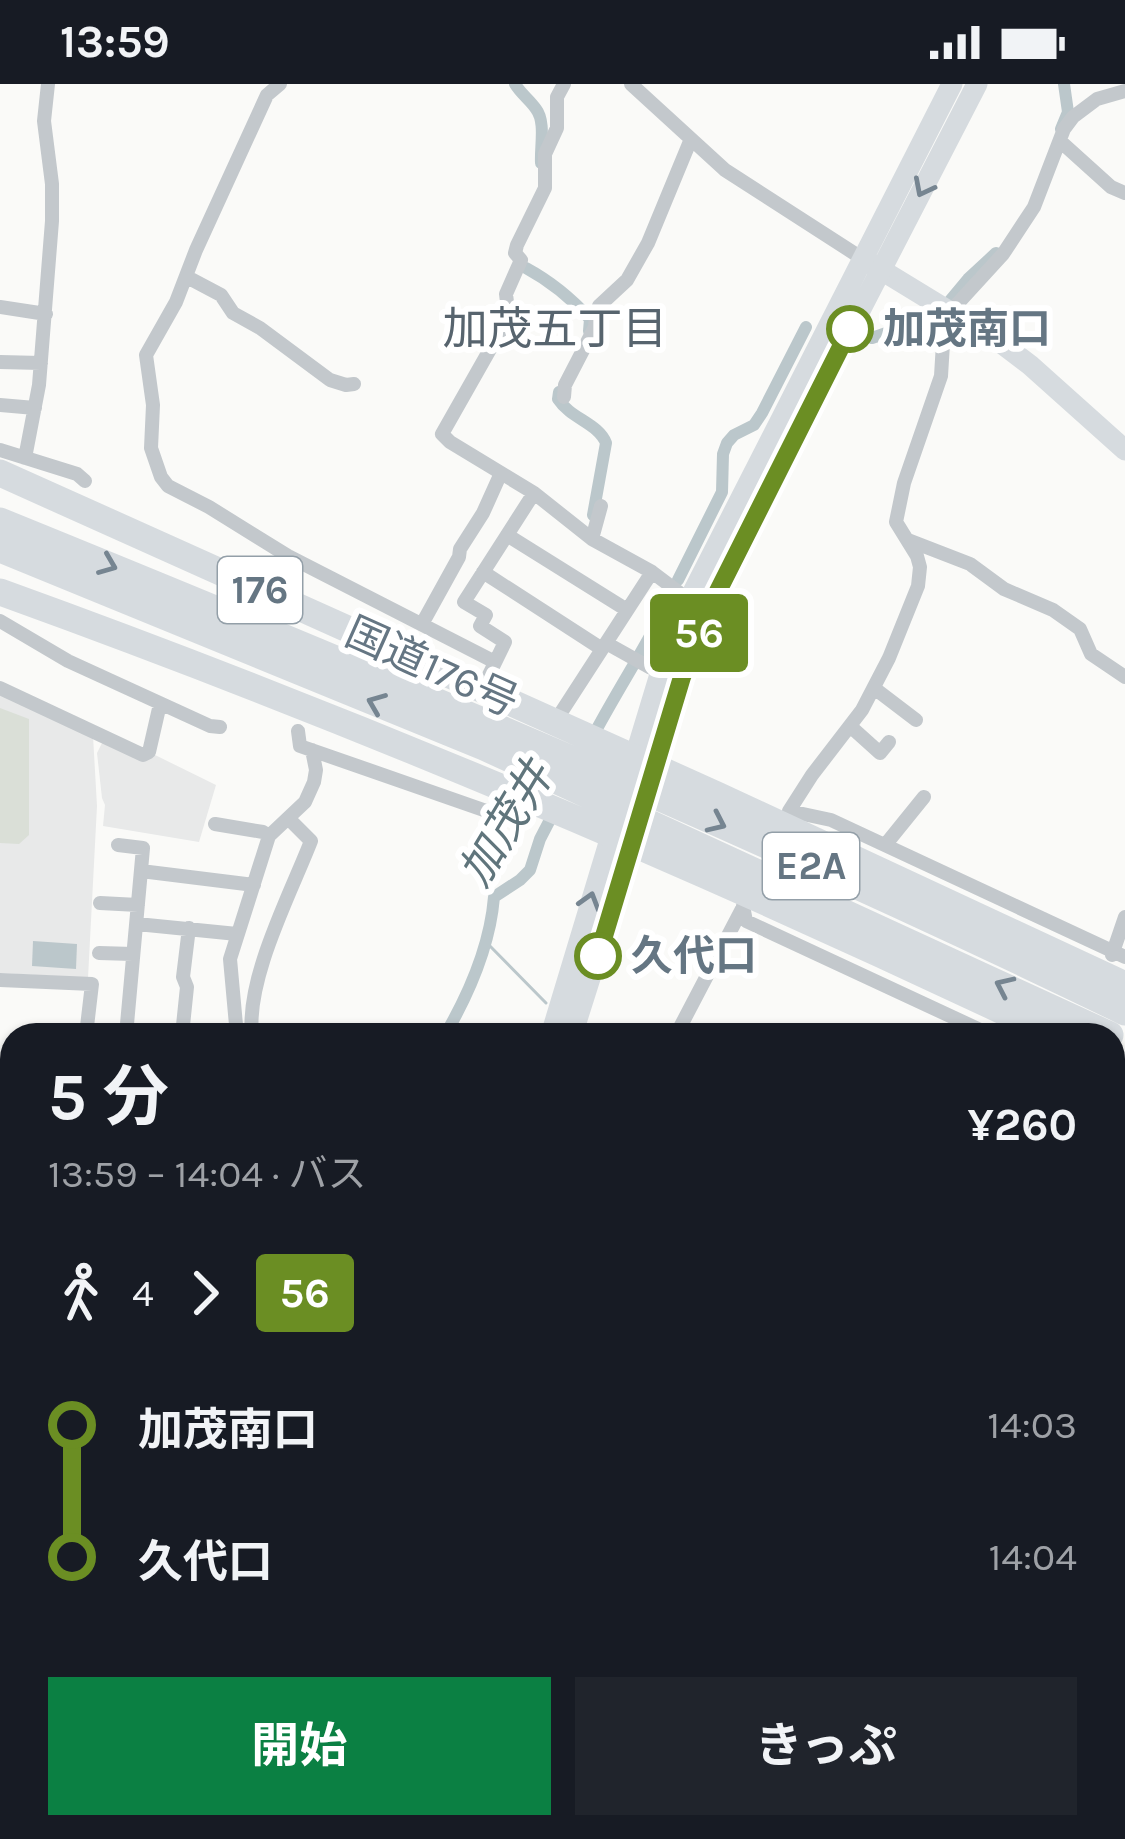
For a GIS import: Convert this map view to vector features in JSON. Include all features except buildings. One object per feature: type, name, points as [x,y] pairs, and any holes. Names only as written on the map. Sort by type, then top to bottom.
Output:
[{"type":"highway","name":"国道176号","points":[[14,470],[490,714],[1125,985]]},
{"type":"highway","name":"E2A","points":[[0,521],[490,714],[1125,1012]]},
{"type":"highway","name":"E2A","points":[[0,549],[490,714],[1087,1023]]},
{"type":"highway","points":[[0,593],[743,906],[995,1023]]},
{"type":"highway","name":"国道176号","points":[[0,593],[188,660],[490,714],[682,863],[1027,1023]]},
{"type":"highway","points":[[490,714],[562,711],[1121,959]]},
{"type":"main road","points":[[575,1023],[650,748],[709,609],[952,84]]},
{"type":"main road","points":[[650,748],[661,671],[689,600],[872,263],[977,84]]},
{"type":"main road","points":[[872,263],[1001,343],[1125,450]]},
{"type":"main road","points":[[555,1023],[618,852]]},
{"type":"street","points":[[14,470],[35,408],[46,314],[52,221],[44,122],[48,84]]},
{"type":"street","points":[[280,84],[261,107],[187,277],[146,355],[153,405],[151,448],[168,486],[288,556],[422,623],[490,714]]},
{"type":"street","points":[[564,84],[557,97],[556,128],[545,154],[545,188],[515,253],[521,260],[506,295],[505,323],[442,434],[689,600]]},
{"type":"street","points":[[631,84],[725,170],[872,263]]},
{"type":"street","points":[[1121,959],[886,844],[831,820],[789,811],[874,688],[920,577],[917,556],[896,522],[904,483],[941,376],[949,313],[1003,254],[1034,207],[1073,117],[1097,99],[1125,91]]},
{"type":"street","points":[[564,397],[595,327],[599,305],[627,280],[648,243],[691,139]]},
{"type":"street","points":[[1060,141],[1111,187],[1125,193]]},
{"type":"street","points":[[187,277],[221,295],[233,313],[330,380],[354,384]]},
{"type":"street","points":[[0,307],[46,314]]},
{"type":"street","points":[[0,362],[41,363]]},
{"type":"street","points":[[0,405],[35,408]]},
{"type":"street","points":[[0,450],[14,470]]},
{"type":"street","points":[[14,470],[77,474],[85,481]]},
{"type":"street","points":[[422,623],[501,473]]},
{"type":"street","points":[[163,493],[181,492]]},
{"type":"street","points":[[490,714],[505,642],[480,626],[486,614],[464,602],[534,493]]},
{"type":"street","points":[[592,538],[601,506]]},
{"type":"street","points":[[507,536],[627,610]]},
{"type":"street","points":[[908,540],[970,564],[1004,589],[1053,610],[1079,629],[1091,654],[1125,677]]},
{"type":"street","points":[[285,575],[288,556]]},
{"type":"street","points":[[483,572],[604,646],[661,671]]},
{"type":"street","points":[[562,711],[652,572]]},
{"type":"street","points":[[0,621],[68,662],[220,727]]},
{"type":"street","points":[[0,688],[143,755],[149,752],[160,704]]},
{"type":"street","points":[[874,688],[916,720]]},
{"type":"street","points":[[850,726],[880,753],[889,742]]},
{"type":"street","points":[[298,730],[300,746],[495,814],[523,811]]},
{"type":"street","points":[[236,1023],[230,959],[269,836],[305,802],[314,782],[312,750]]},
{"type":"street","points":[[886,844],[924,796]]},
{"type":"street","points":[[249,1023],[262,968],[311,841],[288,818]]},
{"type":"street","points":[[215,824],[269,836]]},
{"type":"street","points":[[118,845],[142,843],[127,1023]]},
{"type":"street","points":[[141,871],[254,885]]},
{"type":"street","points":[[100,903],[137,905]]},
{"type":"street","points":[[682,1023],[743,906]]},
{"type":"street","points":[[743,906],[746,921],[965,1023]]},
{"type":"street","points":[[1081,1023],[1121,959],[1125,917]]},
{"type":"street","points":[[136,924],[237,934]]},
{"type":"street","points":[[184,1023],[189,928]]},
{"type":"street","points":[[99,952],[134,954]]},
{"type":"street","points":[[0,980],[92,984],[87,1023]]},
{"type":"street","points":[[129,1002],[147,1003]]},
{"type":"street","points":[[106,1018],[116,1023]]},
{"type":"shaded area","points":[[0,694],[93,736],[97,806],[88,978],[0,973]]},
{"type":"shaded area","points":[[0,708],[29,719],[29,835],[19,844],[0,843]]},
{"type":"shaded area","points":[[103,741],[153,754],[216,785],[199,842],[103,826],[105,805],[97,753]]},
{"type":"shaded area","points":[[33,941],[77,944],[76,969],[32,966]]},
{"type":"waterway","name":"加茂井","points":[[515,84],[539,114],[541,163]]},
{"type":"waterway","name":"加茂井","points":[[1061,129],[1068,112],[1064,84]]},
{"type":"waterway","name":"加茂井","points":[[872,338],[938,315],[996,253]]},
{"type":"waterway","name":"加茂井","points":[[526,268],[583,312],[590,319],[589,331]]},
{"type":"waterway","name":"加茂井","points":[[678,580],[722,492],[727,443],[754,425],[806,327]]},
{"type":"waterway","name":"加茂井","points":[[559,392],[563,406],[597,430],[606,443],[593,515]]},
{"type":"waterway","name":"加茂井","points":[[591,740],[673,592]]},
{"type":"waterway","name":"加茂井","points":[[452,1023],[477,968],[494,897],[530,870],[554,812]]},
{"type":"waterway","points":[[487,943],[546,1003]]},
{"type":"bus line","name":"56","points":[[598,956],[682,677],[709,609],[850,329]]},
{"type":"place","name":"加茂南口","points":[[850,329]]},
{"type":"place","name":"久代口","points":[[598,956]]},
{"type":"district","name":"加茂五丁目","points":[[555,329]]}]
